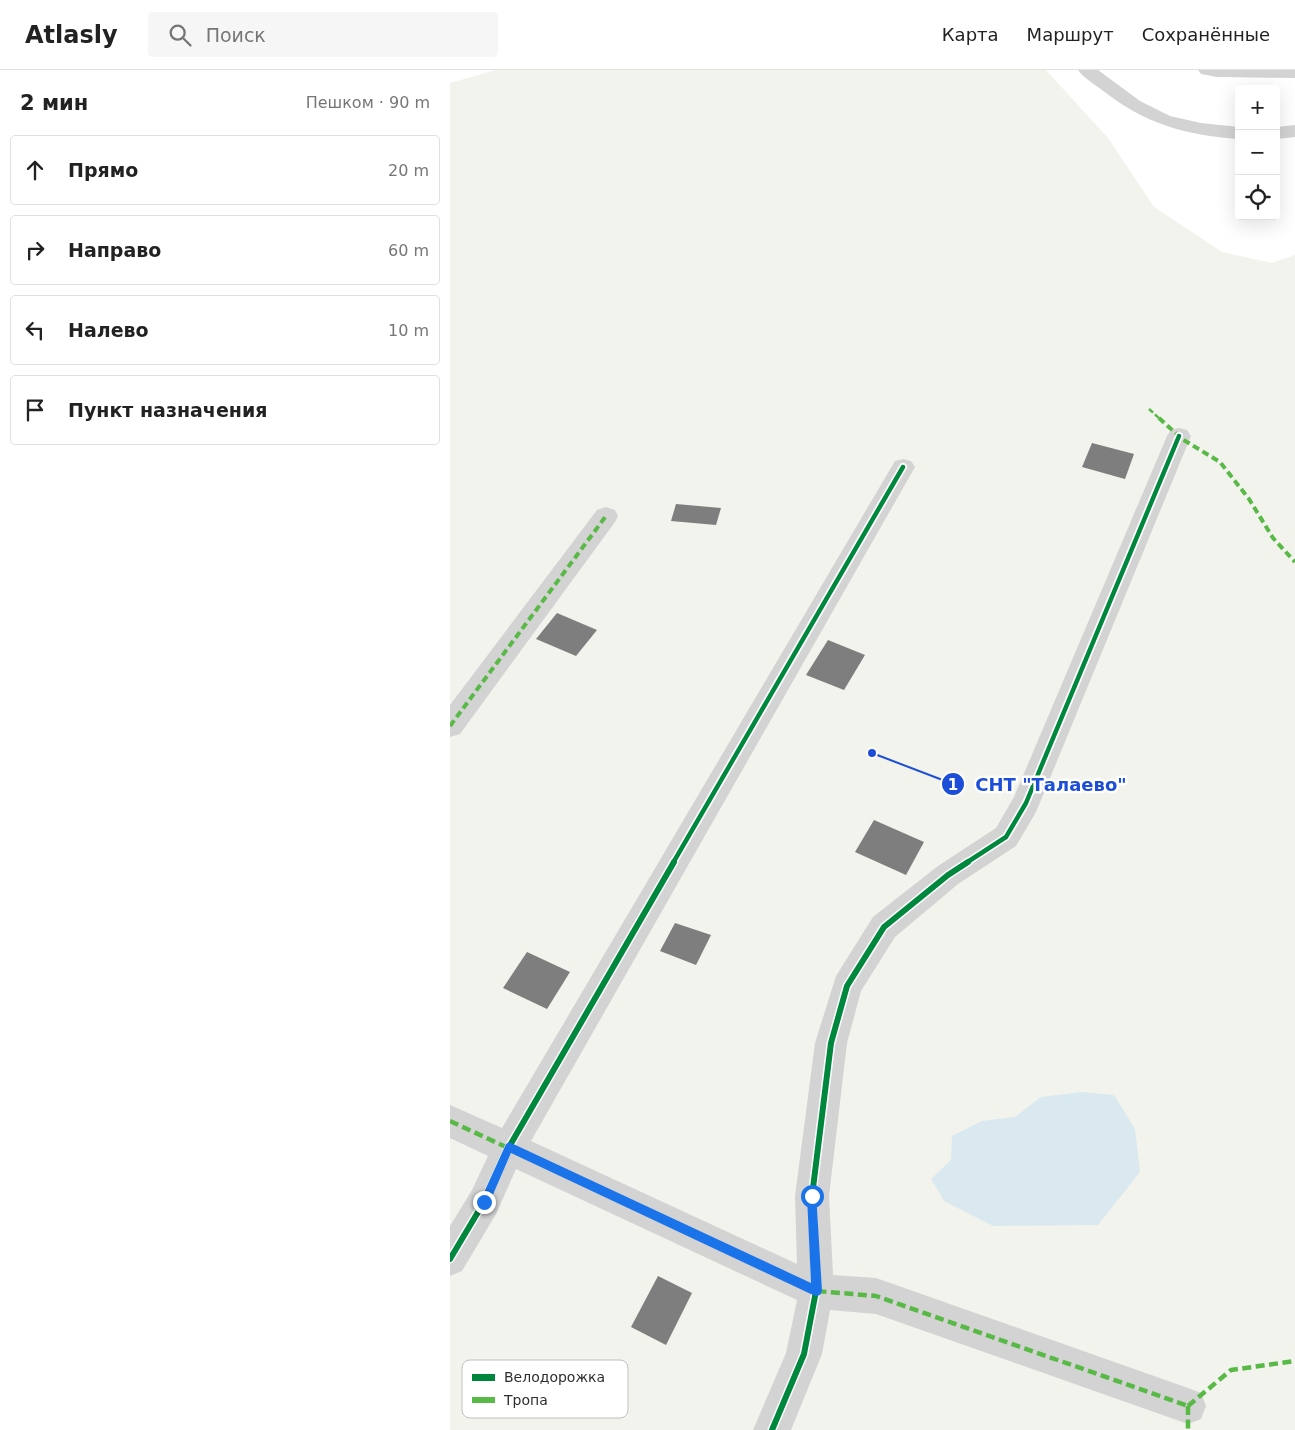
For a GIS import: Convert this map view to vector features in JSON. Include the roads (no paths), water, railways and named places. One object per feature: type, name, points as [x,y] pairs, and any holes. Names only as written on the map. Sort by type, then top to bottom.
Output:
[{"type":"street","points":[[1087,70],[1114,92],[1142,110],[1170,121],[1212,131],[1235,133]]},
{"type":"street","points":[[1207,70],[1218,72],[1295,73]]},
{"type":"street","points":[[1280,133],[1295,131]]},
{"type":"street","points":[[772,1430],[804,1354],[816,1291],[812,1196],[831,1043],[847,986],[884,927],[948,875],[1006,837],[1026,804],[1179,436]]},
{"type":"street","points":[[450,1259],[484,1202],[509,1147],[903,467]]},
{"type":"street","points":[[450,726],[606,516]]},
{"type":"street","points":[[450,1121],[816,1291],[876,1296],[1188,1406]]},
{"type":"place","name":"СНТ \"Талаево\"","points":[[872,753]]}]
